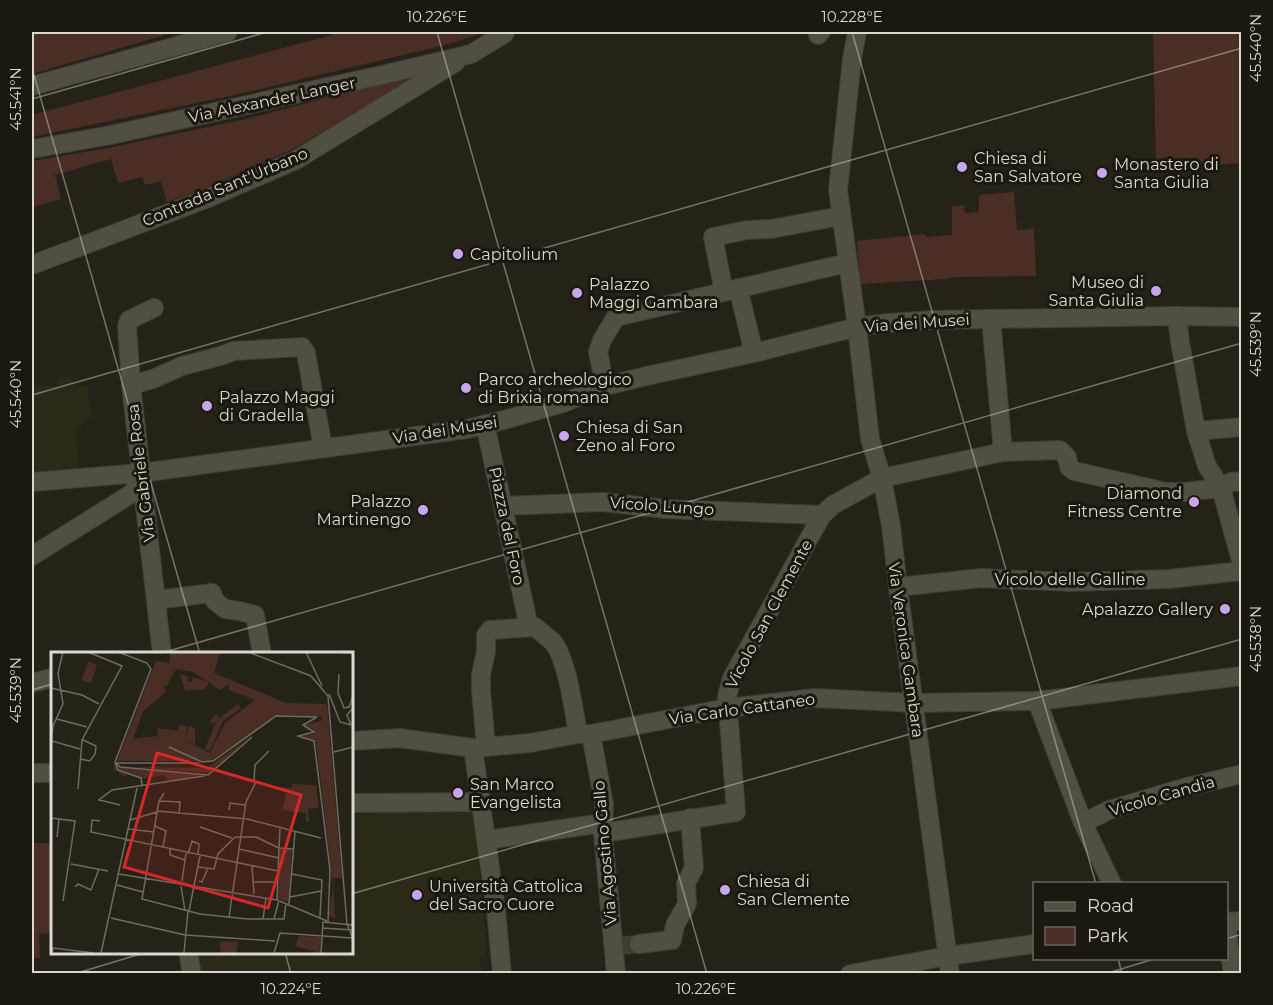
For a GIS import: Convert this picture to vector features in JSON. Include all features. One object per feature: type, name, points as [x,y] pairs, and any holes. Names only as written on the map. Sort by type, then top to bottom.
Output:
[{"type":"street","points":[[32,86],[228,32]]},
{"type":"street","name":"Via Alexander Langer","points":[[32,149],[111,135],[471,54],[505,32]]},
{"type":"street","name":"Via Veronica Gambara","points":[[856,32],[838,190],[870,439],[882,478],[891,526],[949,965]]},
{"type":"street","name":"Contrada Sant'Urbano","points":[[32,265],[208,198],[296,160],[471,54]]},
{"type":"street","points":[[754,353],[728,291],[712,237],[841,216]]},
{"type":"street","points":[[605,386],[598,352],[602,340],[616,317],[847,263]]},
{"type":"street","name":"Via Gabriele Rosa","points":[[154,308],[127,323],[131,385],[156,600],[159,652]]},
{"type":"street","points":[[1177,316],[1196,431],[1207,466],[1221,488],[1242,564]]},
{"type":"street","name":"Via dei Musei","points":[[32,482],[141,473],[466,429],[563,403],[605,386],[754,353],[857,327],[934,320],[1242,317]]},
{"type":"street","name":"Via dei Musei","points":[[991,319],[1003,452]]},
{"type":"street","points":[[131,385],[153,379],[182,366],[234,351],[302,347],[306,352],[323,448]]},
{"type":"street","name":"Piazza del Foro","points":[[485,424],[529,627]]},
{"type":"street","points":[[1196,431],[1242,427]]},
{"type":"street","name":"Vicolo San Clemente","points":[[487,840],[736,812],[727,702],[732,678],[822,515],[833,505],[882,478],[1003,452],[1060,450],[1067,457],[1069,467],[1074,471],[1166,492],[1221,488]]},
{"type":"street","points":[[32,556],[134,492],[141,473]]},
{"type":"street","points":[[1221,488],[1231,482],[1242,481]]},
{"type":"street","name":"Vicolo Lungo","points":[[503,506],[603,502],[666,509],[822,515]]},
{"type":"street","name":"Vicolo delle Galline","points":[[898,587],[981,578],[1070,582],[1168,579],[1242,571]]},
{"type":"street","points":[[156,600],[212,593],[216,601],[225,609],[255,615],[262,652]]},
{"type":"street","points":[[502,974],[482,802],[480,747],[482,674],[486,635],[490,630],[529,627]]},
{"type":"street","name":"Via Agostino Gallo","points":[[529,627],[535,627],[553,643],[558,651],[585,734],[604,804],[603,828],[616,974]]},
{"type":"street","name":"Via Carlo Cattaneo","points":[[352,741],[399,738],[480,747],[530,743],[585,734],[727,702],[815,698],[914,703],[1037,701],[1242,676]]},
{"type":"street","points":[[32,683],[51,678]]},
{"type":"street","points":[[1037,701],[1083,823],[1111,882]]},
{"type":"street","points":[[32,773],[51,773]]},
{"type":"street","name":"Vicolo Candia","points":[[1083,823],[1109,810],[1187,787],[1242,774]]},
{"type":"street","points":[[352,803],[482,802]]},
{"type":"street","points":[[639,944],[672,940],[675,925],[687,904],[686,883],[694,868],[690,818]]},
{"type":"street","points":[[1228,932],[1233,974]]},
{"type":"street","points":[[850,974],[949,965],[1033,944]]},
{"type":"street","points":[[188,954],[192,974]]},
{"type":"shaded area","points":[[73,376],[74,387],[88,386],[91,416],[76,432],[79,472],[32,477],[32,386],[58,386],[58,377]]},
{"type":"shaded area","name":"Università Cattolica del Sacro Cuore","points":[[444,804],[476,809],[487,957],[480,958],[482,971],[496,970],[496,973],[196,973],[193,954],[352,954],[352,814]]},
{"type":"green space","points":[[32,32],[175,32],[32,74]]},
{"type":"green space","points":[[343,32],[482,32],[445,45],[235,95],[32,137],[32,115]]},
{"type":"green space","points":[[1153,32],[1241,32],[1241,163],[1156,170]]},
{"type":"green space","points":[[406,77],[407,81],[399,87],[291,150],[201,190],[167,202],[161,181],[145,185],[142,177],[118,183],[111,159],[55,175],[61,199],[32,207],[32,161],[108,148],[246,119]]},
{"type":"green space","points":[[1014,192],[1017,230],[1034,229],[1036,276],[956,277],[860,284],[857,241],[925,234],[926,237],[952,235],[952,206],[964,205],[965,213],[979,212],[979,195]]},
{"type":"green space","points":[[32,843],[51,843],[51,933],[39,934],[40,958],[32,958]]},
{"type":"tunnel","points":[[618,946],[639,944]]},
{"type":"place","name":"Chiesa di San Salvatore","points":[[962,167]]},
{"type":"place","name":"Monastero di Santa Giulia","points":[[1102,173]]},
{"type":"place","name":"Capitolium","points":[[458,254]]},
{"type":"place","name":"Museo di Santa Giulia","points":[[1156,291]]},
{"type":"place","name":"Palazzo Maggi Gambara","points":[[577,293]]},
{"type":"place","name":"Parco archeologico di Brixia romana","points":[[466,388]]},
{"type":"place","name":"Palazzo Maggi di Gradella","points":[[207,406]]},
{"type":"place","name":"Chiesa di San Zeno al Foro","points":[[564,436]]},
{"type":"place","name":"Diamond Fitness Centre","points":[[1194,502]]},
{"type":"place","name":"Palazzo Martinengo","points":[[423,510]]},
{"type":"place","name":"Apalazzo Gallery","points":[[1225,609]]},
{"type":"place","name":"San Marco Evangelista","points":[[458,793]]},
{"type":"place","name":"Chiesa di San Clemente","points":[[725,890]]},
{"type":"place","name":"Università Cattolica del Sacro Cuore","points":[[417,895]]}]
